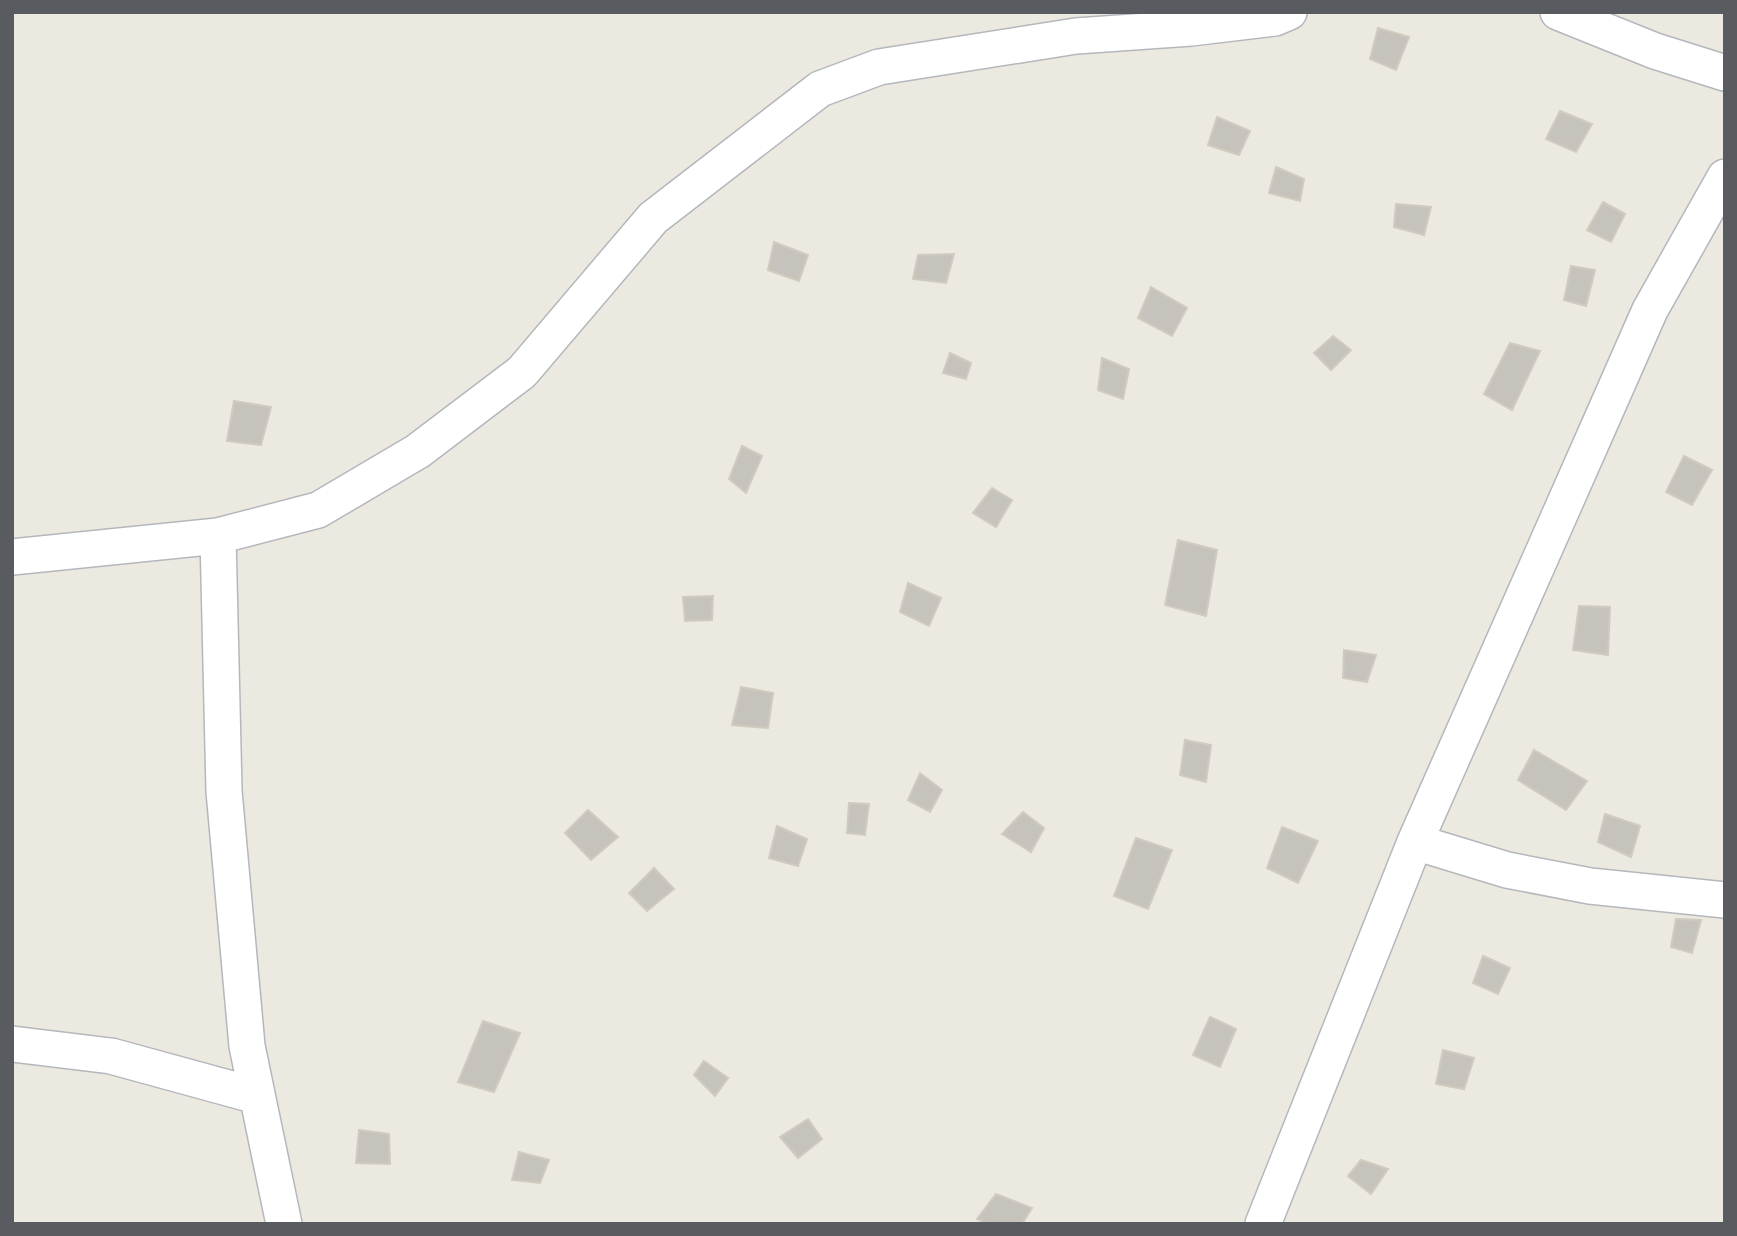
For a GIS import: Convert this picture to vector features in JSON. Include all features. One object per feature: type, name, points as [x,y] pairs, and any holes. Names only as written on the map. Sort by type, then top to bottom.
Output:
[{"type":"street","points":[[12,557],[218,536],[318,509],[418,452],[522,372],[653,218],[820,89],[879,67],[1076,36],[1191,28],[1275,18],[1289,12]]},
{"type":"street","points":[[1558,12],[1655,51],[1725,73]]},
{"type":"street","points":[[1263,1224],[1415,842],[1650,310],[1725,177]]},
{"type":"street","points":[[218,536],[224,790],[247,1046],[284,1224]]},
{"type":"street","points":[[1415,842],[1507,870],[1590,886],[1725,900]]},
{"type":"street","points":[[12,1044],[111,1056],[257,1096]]},
{"type":"building","points":[[1378,28],[1409,37],[1396,70],[1370,59]]},
{"type":"building","points":[[1560,111],[1592,124],[1576,152],[1546,139]]},
{"type":"building","points":[[1217,117],[1250,131],[1239,155],[1208,145]]},
{"type":"building","points":[[1276,167],[1304,179],[1300,201],[1269,193]]},
{"type":"building","points":[[1603,202],[1625,214],[1611,242],[1587,230]]},
{"type":"building","points":[[1396,204],[1431,207],[1424,235],[1394,227]]},
{"type":"building","points":[[774,242],[808,255],[799,281],[768,270]]},
{"type":"building","points":[[954,254],[946,283],[913,279],[918,255]]},
{"type":"building","points":[[1571,266],[1595,270],[1586,306],[1564,300]]},
{"type":"building","points":[[1151,287],[1187,308],[1172,336],[1138,318]]},
{"type":"building","points":[[1333,336],[1351,350],[1331,370],[1314,353]]},
{"type":"building","points":[[1510,343],[1540,351],[1512,410],[1484,394]]},
{"type":"building","points":[[950,353],[971,363],[966,379],[943,373]]},
{"type":"building","points":[[1102,358],[1129,369],[1123,399],[1098,390]]},
{"type":"building","points":[[234,401],[271,407],[261,445],[227,441]]},
{"type":"building","points":[[742,446],[762,456],[746,493],[729,479]]},
{"type":"building","points":[[1684,456],[1712,470],[1692,505],[1666,492]]},
{"type":"building","points":[[992,488],[1012,500],[996,527],[973,513]]},
{"type":"building","points":[[1178,540],[1217,550],[1206,616],[1165,605]]},
{"type":"building","points":[[908,583],[941,598],[929,626],[900,612]]},
{"type":"building","points":[[713,596],[712,620],[685,621],[683,597]]},
{"type":"building","points":[[1579,606],[1610,607],[1608,655],[1573,650]]},
{"type":"building","points":[[1344,650],[1376,655],[1367,682],[1343,678]]},
{"type":"building","points":[[741,687],[773,693],[768,728],[732,725]]},
{"type":"building","points":[[1185,740],[1211,745],[1206,782],[1180,775]]},
{"type":"building","points":[[1534,750],[1587,781],[1566,810],[1518,780]]},
{"type":"building","points":[[920,773],[942,790],[930,812],[908,800]]},
{"type":"building","points":[[849,803],[869,804],[865,835],[847,833]]},
{"type":"building","points":[[588,810],[618,837],[591,860],[565,833]]},
{"type":"building","points":[[1023,812],[1044,828],[1031,852],[1002,834]]},
{"type":"building","points":[[1605,814],[1640,826],[1631,857],[1598,842]]},
{"type":"building","points":[[777,826],[807,839],[798,866],[769,858]]},
{"type":"building","points":[[1282,827],[1318,841],[1298,883],[1267,868]]},
{"type":"building","points":[[1136,838],[1172,850],[1148,909],[1114,896]]},
{"type":"building","points":[[654,868],[674,889],[647,911],[629,893]]},
{"type":"building","points":[[1676,919],[1701,920],[1692,953],[1671,947]]},
{"type":"building","points":[[1483,956],[1510,968],[1498,994],[1473,983]]},
{"type":"building","points":[[1210,1017],[1236,1029],[1220,1067],[1193,1055]]},
{"type":"building","points":[[483,1021],[520,1033],[494,1092],[458,1082]]},
{"type":"building","points":[[1443,1050],[1474,1058],[1464,1089],[1436,1084]]},
{"type":"building","points":[[704,1061],[728,1078],[715,1096],[694,1075]]},
{"type":"building","points":[[808,1119],[822,1139],[798,1158],[780,1137]]},
{"type":"building","points":[[359,1130],[389,1134],[390,1164],[356,1163]]},
{"type":"building","points":[[519,1152],[549,1160],[540,1183],[512,1180]]},
{"type":"building","points":[[1361,1160],[1388,1169],[1371,1194],[1348,1176]]},
{"type":"building","points":[[996,1194],[1032,1208],[1022,1224],[989,1224],[977,1219]]}]
